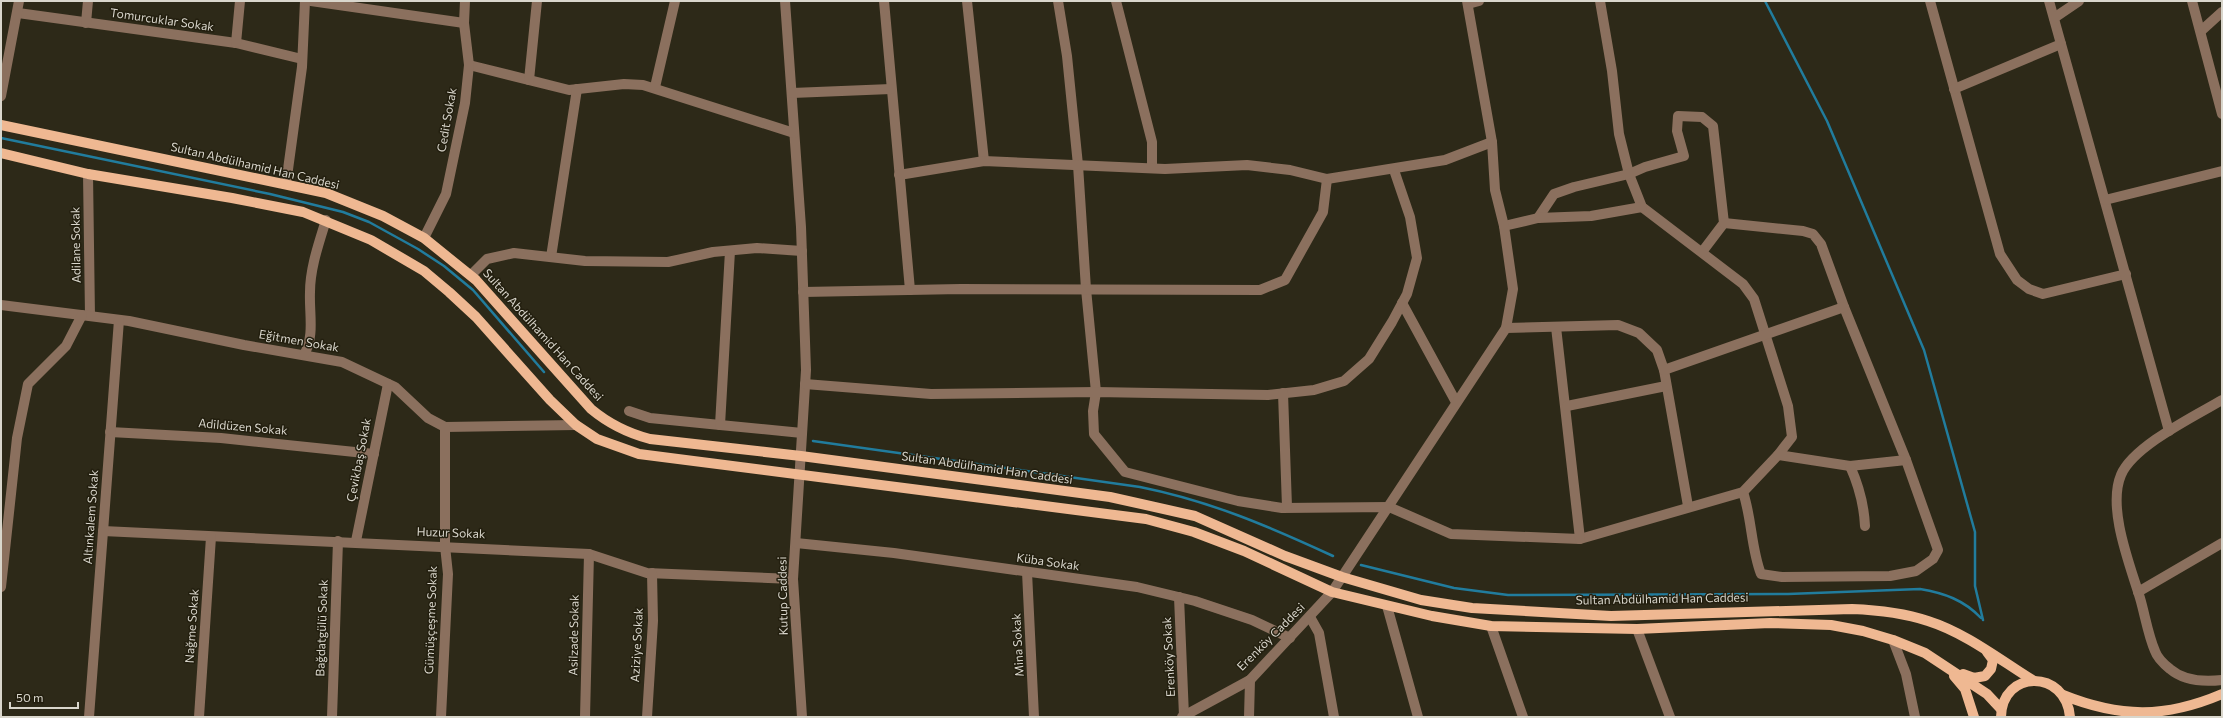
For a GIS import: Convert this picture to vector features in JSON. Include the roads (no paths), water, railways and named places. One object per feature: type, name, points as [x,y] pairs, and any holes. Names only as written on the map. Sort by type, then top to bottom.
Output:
[{"type":"main road","name":"Sultan Abdülhamid Han Caddesi","points":[[1,125],[286,184],[326,193],[355,204],[424,238],[471,275],[523,330],[591,409],[612,425],[630,434],[650,439],[801,456],[1110,497],[1195,516],[1285,556],[1342,577],[1421,600],[1472,608],[1516,612],[1611,616],[1852,609],[1881,611],[1928,621],[1961,635],[2034,681],[2045,682],[2055,687],[2063,695]]},
{"type":"main road","points":[[1,154],[88,174],[232,198],[303,212],[326,220],[370,240],[424,271],[449,292],[476,317],[550,400],[576,425],[597,439],[639,454],[1146,519],[1194,532],[1244,551],[1332,592],[1432,616],[1491,626],[1637,628],[1770,623],[1831,624],[1863,631],[1893,640],[1925,654],[1988,694],[2001,715]]},
{"type":"main road","points":[[1948,668],[1974,678],[1985,676],[1991,669],[1993,660],[1986,651]]},
{"type":"main road","points":[[1948,668],[1965,689],[1974,717]]},
{"type":"main road","points":[[2001,715],[2005,698],[2012,689],[2022,683],[2034,681]]},
{"type":"main road","points":[[2063,695],[2104,711],[2122,716],[2151,716],[2199,706],[2222,694]]},
{"type":"main road","points":[[2063,695],[2068,705],[2070,717]]},
{"type":"street","points":[[1,96],[18,13],[19,1]]},
{"type":"street","points":[[86,23],[88,1]]},
{"type":"street","points":[[236,43],[240,1]]},
{"type":"street","points":[[286,184],[302,59],[305,1]]},
{"type":"street","points":[[311,1],[464,23]]},
{"type":"street","name":"Cedit Sokak","points":[[424,238],[446,194],[465,102],[469,65],[464,23],[465,1]]},
{"type":"street","points":[[530,80],[537,1]]},
{"type":"street","points":[[654,87],[675,1]]},
{"type":"street","name":"Kutup Caddesi","points":[[785,1],[802,251],[803,292],[805,384],[793,579],[802,717]]},
{"type":"street","points":[[884,1],[910,290]]},
{"type":"street","points":[[967,1],[984,161]]},
{"type":"street","points":[[1058,1],[1067,56],[1078,165],[1086,289],[1096,392],[1092,411],[1094,434],[1125,472],[1238,501],[1286,507],[1389,506],[1451,534],[1580,539],[1688,506],[1743,492],[1778,455],[1792,437],[1788,406],[1754,299],[1743,284],[1642,206],[1629,174],[1619,134],[1612,71],[1600,1]]},
{"type":"street","points":[[1116,1],[1152,142],[1152,168]]},
{"type":"street","points":[[1479,1],[1468,2],[1492,142],[1495,190],[1504,226],[1513,289],[1506,328],[1618,324],[1640,333],[1657,350],[1664,370],[1688,506]]},
{"type":"street","points":[[1930,1],[2000,254],[2017,280],[2029,289],[2043,294],[2126,274]]},
{"type":"street","points":[[2049,1],[2169,431]]},
{"type":"street","points":[[2054,18],[2078,1]]},
{"type":"street","points":[[2192,1],[2217,76],[2222,114]]},
{"type":"street","points":[[2201,31],[2222,12]]},
{"type":"street","name":"Tomurcuklar Sokak","points":[[18,13],[236,43],[302,59]]},
{"type":"street","points":[[1954,90],[2061,44]]},
{"type":"street","points":[[469,65],[570,90],[624,84],[654,87],[794,133]]},
{"type":"street","points":[[551,257],[577,89]]},
{"type":"street","points":[[792,93],[892,89]]},
{"type":"street","points":[[1538,218],[1554,194],[1574,187],[1629,174],[1645,167],[1684,156],[1677,131],[1678,116],[1702,117],[1713,126],[1724,223],[1702,252]]},
{"type":"street","points":[[899,175],[984,161],[1152,168],[1247,165],[1290,170],[1327,180],[1394,170],[1445,160],[1492,142]]},
{"type":"street","points":[[805,384],[931,394],[1096,392],[1268,395],[1314,390],[1344,381],[1369,359],[1392,322],[1407,294],[1416,258],[1410,217],[1394,170]]},
{"type":"street","points":[[2105,200],[2222,171]]},
{"type":"street","name":"Adilane Sokak","points":[[86,316],[88,174]]},
{"type":"street","points":[[803,292],[1086,289],[1260,290],[1285,280],[1323,212],[1327,180]]},
{"type":"street","points":[[1504,226],[1538,218],[1591,216],[1642,206]]},
{"type":"street","points":[[304,355],[310,345],[312,324],[310,291],[316,251],[326,220]]},
{"type":"street","points":[[1724,223],[1803,231],[1813,234],[1821,244],[1844,307],[1906,460],[1938,550],[1933,559],[1916,571],[1890,576],[1782,577],[1761,574],[1757,564],[1748,507],[1743,492]]},
{"type":"street","points":[[471,275],[487,259],[514,253],[585,261],[668,262],[730,251],[757,248],[802,251]]},
{"type":"street","points":[[720,425],[730,251]]},
{"type":"street","points":[[1402,303],[1456,402]]},
{"type":"street","name":"Eğitmen Sokak","points":[[1,305],[118,320],[342,362],[395,387],[428,418],[445,427],[576,425]]},
{"type":"street","points":[[1664,370],[1844,307]]},
{"type":"street","points":[[1,587],[18,438],[28,384],[66,346],[86,316]]},
{"type":"street","name":"Altınkalem Sokak","points":[[90,717],[118,320]]},
{"type":"street","points":[[1556,327],[1567,406],[1580,539]]},
{"type":"street","name":"Erenköy Caddesi","points":[[1183,716],[1250,680],[1332,592],[1506,328]]},
{"type":"street","name":"Çevikbaş Sokak","points":[[356,541],[388,384]]},
{"type":"street","points":[[1567,406],[1666,386]]},
{"type":"street","points":[[1283,394],[1286,507]]},
{"type":"street","points":[[2222,400],[2169,431],[2130,460],[2120,475],[2117,497],[2120,535],[2155,652],[2171,670],[2185,677],[2208,682],[2222,680]]},
{"type":"street","points":[[629,411],[650,418],[802,433]]},
{"type":"street","name":"Gümüşçeşme Sokak","points":[[441,717],[448,574],[445,546],[445,427]]},
{"type":"street","name":"Adildüzen Sokak","points":[[110,432],[221,438],[374,454]]},
{"type":"street","points":[[1778,455],[1850,466],[1906,460]]},
{"type":"street","points":[[1850,466],[1858,484],[1865,510],[1865,526]]},
{"type":"street","name":"Huzur Sokak","points":[[103,531],[211,537],[356,541],[589,554],[652,573],[793,579]]},
{"type":"street","name":"Nağme Sokak","points":[[199,717],[211,537]]},
{"type":"street","name":"Bağdatgülü Sokak","points":[[332,717],[338,541]]},
{"type":"street","points":[[2138,592],[2222,542]]},
{"type":"street","name":"Küba Sokak","points":[[796,543],[894,553],[1137,587],[1179,597],[1252,620],[1290,638]]},
{"type":"street","name":"Asilzade Sokak","points":[[585,717],[589,554]]},
{"type":"street","name":"Mina Sokak","points":[[1027,572],[1034,717]]},
{"type":"street","name":"Aziziye Sokak","points":[[647,717],[653,621],[652,573]]},
{"type":"street","name":"Erenköy Sokak","points":[[1179,597],[1183,716]]},
{"type":"street","points":[[1387,606],[1418,717]]},
{"type":"street","points":[[1310,617],[1319,633],[1334,717]]},
{"type":"street","points":[[1491,626],[1523,717]]},
{"type":"street","points":[[1637,628],[1670,717]]},
{"type":"street","points":[[1893,640],[1906,674],[1915,717]]},
{"type":"street","points":[[1249,717],[1250,680]]},
{"type":"waterway","points":[[1765,1],[1827,121],[1924,350],[1975,532],[1975,586],[1983,620]]},
{"type":"waterway","points":[[1,138],[270,194],[343,212],[369,222],[418,249],[444,266],[473,290],[544,372]]},
{"type":"waterway","points":[[813,441],[1140,487],[1191,499],[1215,507],[1262,525],[1333,556]]},
{"type":"waterway","points":[[1361,565],[1454,588],[1508,595],[1788,594],[1920,589],[1953,598],[1968,606],[1981,618]]}]
